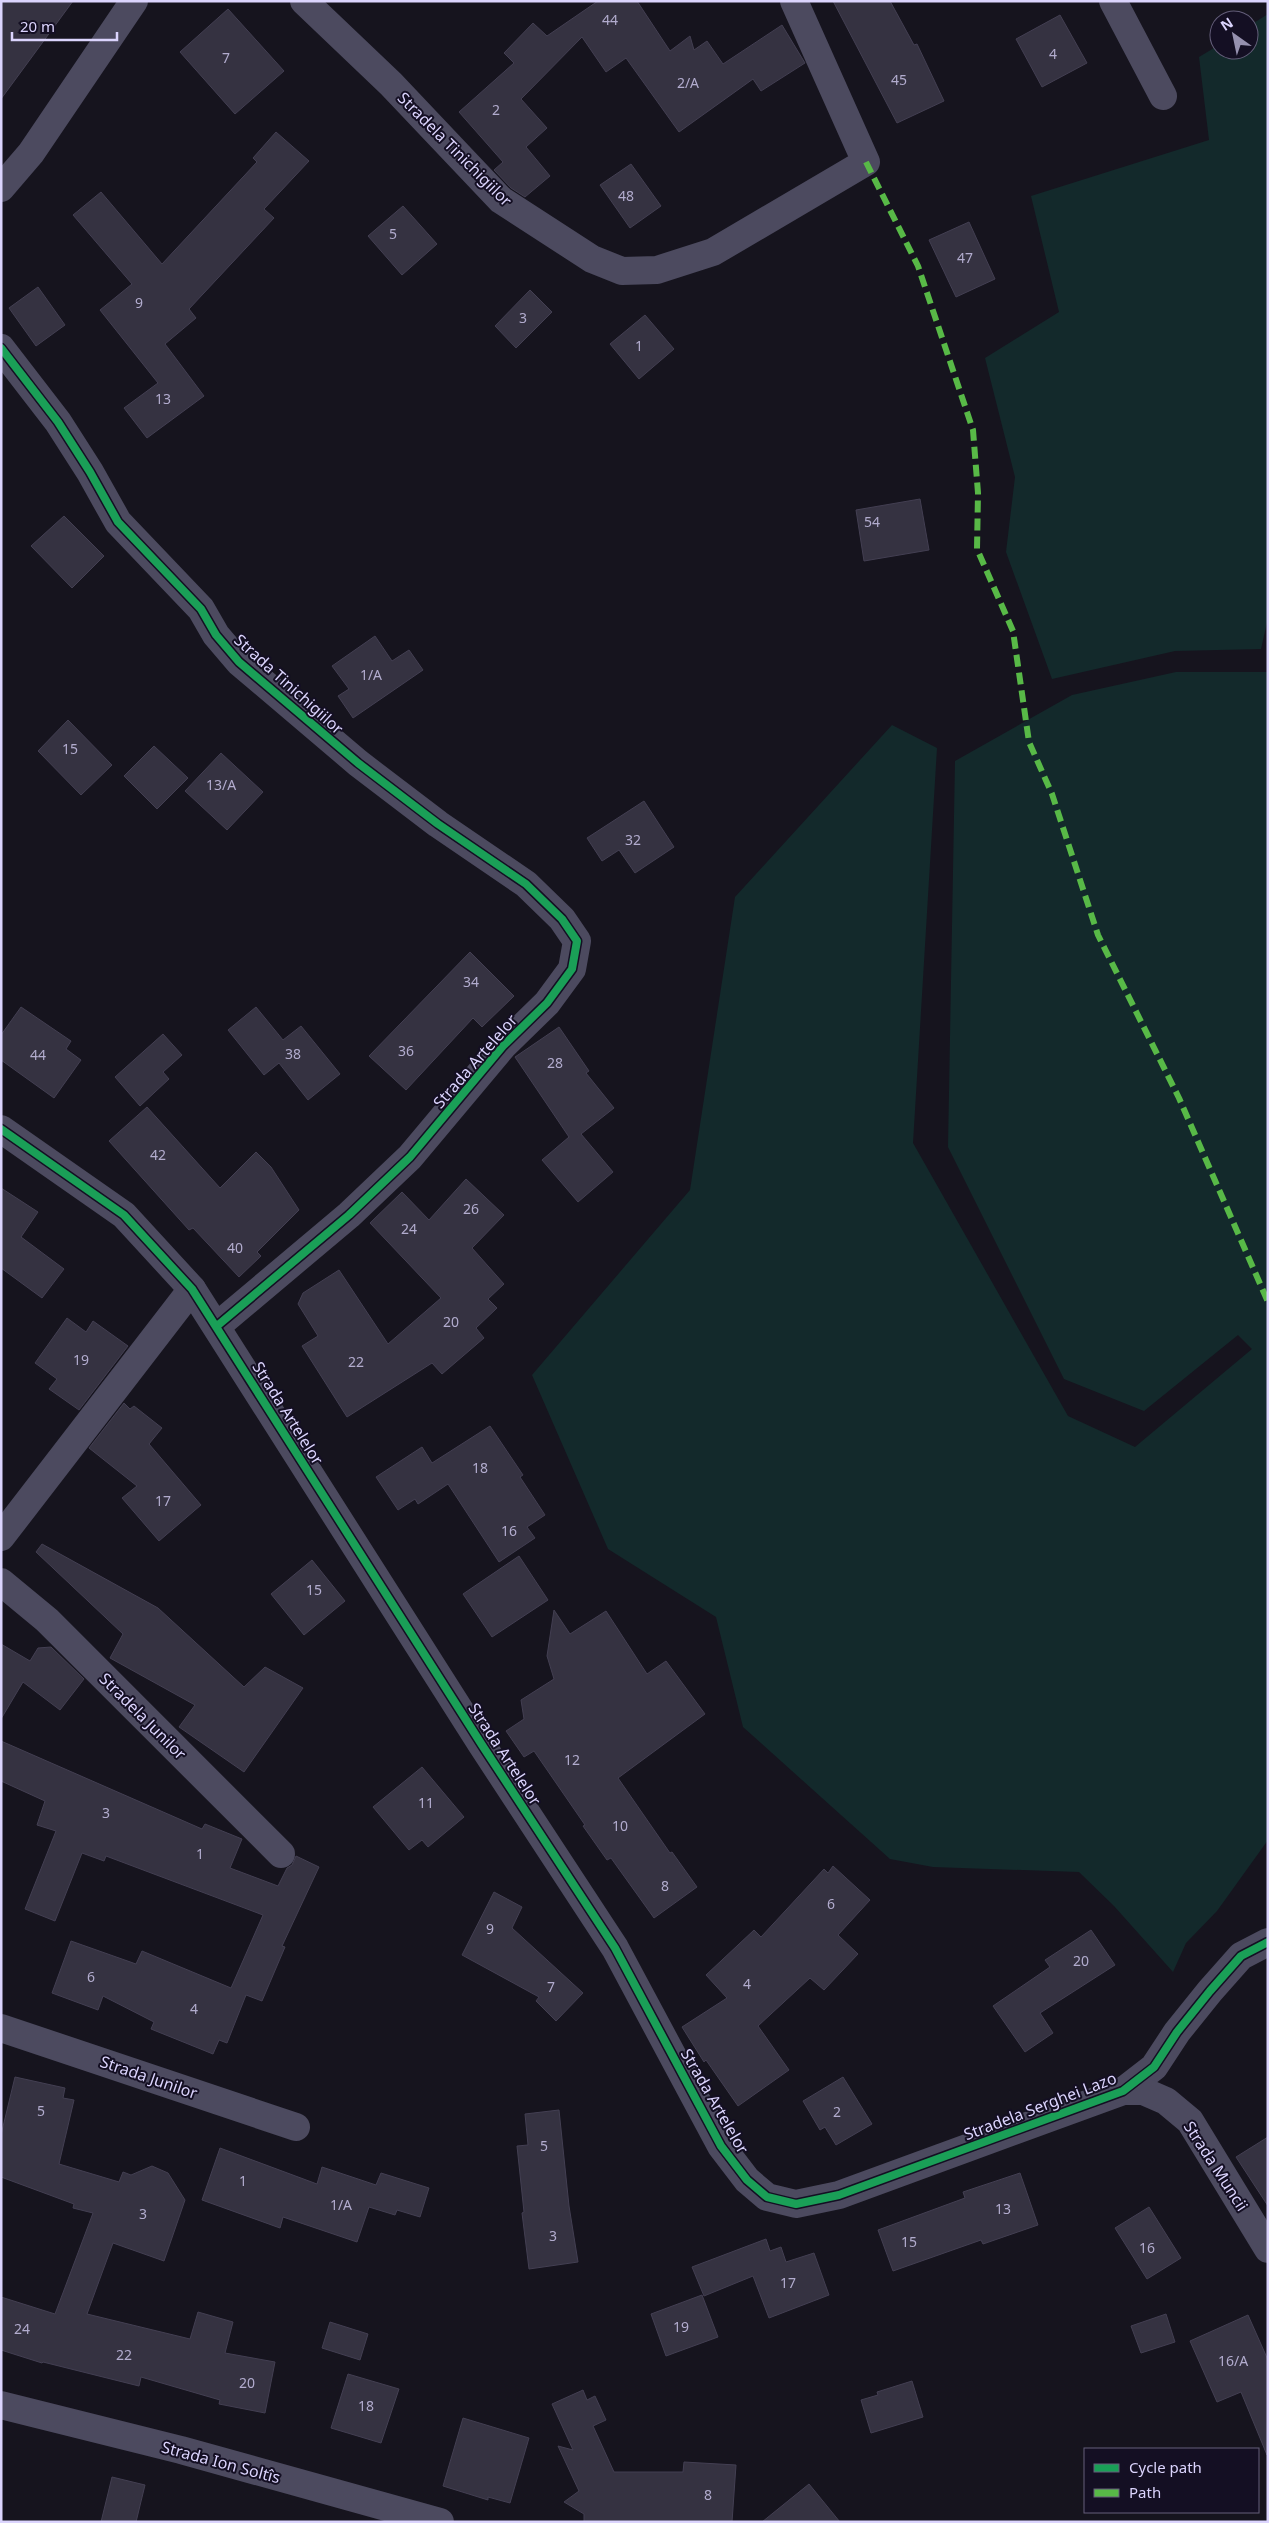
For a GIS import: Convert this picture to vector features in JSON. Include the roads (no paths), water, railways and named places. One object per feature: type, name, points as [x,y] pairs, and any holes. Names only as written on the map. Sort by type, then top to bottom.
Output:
[{"type":"street","points":[[1,188],[31,153],[134,1]]},
{"type":"street","name":"Stradela Tinichigiilor","points":[[304,1],[391,84],[501,200],[592,259],[622,271],[657,270],[714,252],[866,162],[794,1]]},
{"type":"street","points":[[1113,1],[1163,96]]},
{"type":"street","name":"Strada Tinichigiilor","points":[[1,348],[58,422],[90,472],[118,522],[195,603],[216,635],[240,662],[358,763],[438,824],[526,884],[562,919],[577,941],[572,969]]},
{"type":"street","name":"Strada Artelelor","points":[[217,1326],[349,1216],[410,1157],[503,1046],[546,1003],[572,969]]},
{"type":"street","name":"Strada Artelelor","points":[[1,1128],[124,1215],[192,1289],[482,1745],[615,1948],[721,2146],[747,2180],[767,2197]]},
{"type":"street","points":[[1,1537],[192,1289]]},
{"type":"street","name":"Stradela Junilor","points":[[1,1582],[61,1633],[281,1854]]},
{"type":"street","name":"Stradela Serghei Lazo","points":[[767,2197],[796,2204],[839,2195],[1123,2091],[1154,2067],[1182,2025],[1241,1956],[1268,1942]]},
{"type":"street","name":"Strada Junilor","points":[[1,2028],[296,2127]]},
{"type":"street","name":"Strada Muncii","points":[[1123,2091],[1143,2092],[1166,2101],[1190,2121],[1268,2248]]},
{"type":"street","name":"Strada Ion Soltîs","points":[[1,2405],[181,2450],[440,2522]]}]
